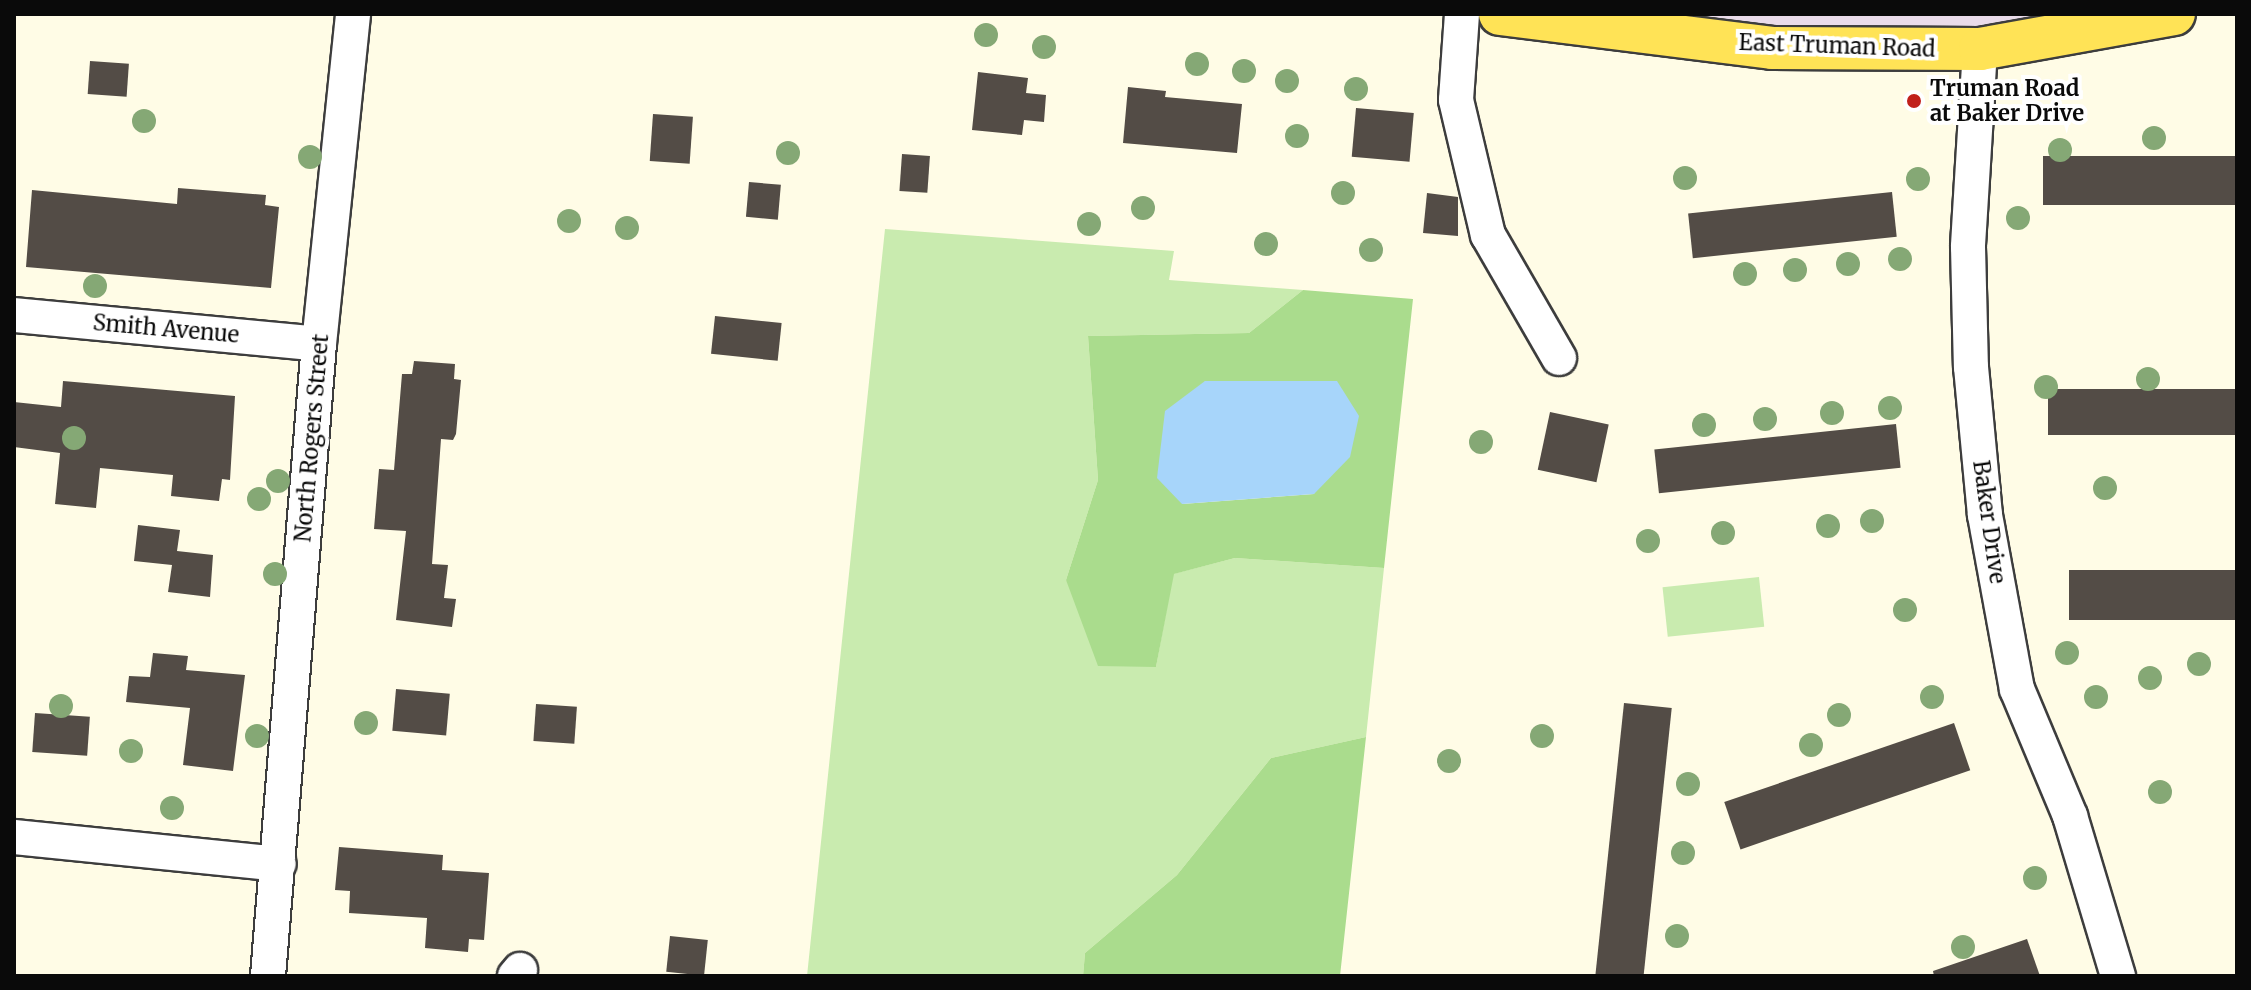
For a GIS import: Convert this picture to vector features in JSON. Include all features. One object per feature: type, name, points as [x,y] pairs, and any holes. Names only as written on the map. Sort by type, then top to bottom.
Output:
[{"type":"main road","name":"East Truman Road","points":[[1500,14],[1772,48],[1980,49],[2174,14]]},
{"type":"street","name":"North Rogers Street","points":[[268,976],[319,344],[353,14]]},
{"type":"street","points":[[1462,14],[1456,100],[1488,235],[1559,358]]},
{"type":"street","name":"Baker Drive","points":[[1980,49],[1968,247],[1971,367],[1985,515],[2017,689],[2070,816],[2118,976]]},
{"type":"street","name":"Smith Avenue","points":[[14,315],[319,344]]},
{"type":"street","points":[[14,837],[279,864]]},
{"type":"shaded area","points":[[1531,14],[2136,14],[1980,49]]},
{"type":"green space","points":[[885,229],[1174,251],[1169,280],[1303,290],[1249,333],[1088,336],[1098,480],[1066,580],[1156,667],[1173,574],[1235,558],[1384,568],[1366,737],[1271,758],[1177,875],[1085,953],[1083,976],[807,976]]},
{"type":"green space","points":[[1303,290],[1413,299],[1384,568],[1235,558],[1174,574],[1156,667],[1098,666],[1066,580],[1098,480],[1088,336],[1249,333]],"holes":[[[1205,381],[1337,381],[1314,494],[1182,504]]]},
{"type":"green space","points":[[1759,577],[1764,627],[1668,637],[1663,587]]},
{"type":"green space","points":[[1366,737],[1340,976],[1083,976],[1085,953],[1177,875],[1271,758]]},
{"type":"water","points":[[1205,381],[1337,381],[1359,416],[1350,457],[1314,494],[1182,504],[1157,478],[1165,411]]},
{"type":"building","points":[[90,61],[129,64],[127,97],[88,94]]},
{"type":"building","points":[[978,72],[1028,78],[1026,93],[1046,95],[1044,122],[1024,120],[1022,135],[972,130]]},
{"type":"building","points":[[1128,87],[1166,91],[1165,97],[1242,104],[1237,153],[1123,143]]},
{"type":"building","points":[[1356,108],[1414,113],[1410,162],[1352,157]]},
{"type":"building","points":[[653,114],[693,117],[690,164],[650,161]]},
{"type":"building","points":[[902,154],[930,156],[927,193],[899,191]]},
{"type":"building","points":[[2043,156],[2237,156],[2237,205],[2043,205]]},
{"type":"building","points":[[749,182],[781,185],[778,220],[746,217]]},
{"type":"building","points":[[178,188],[266,195],[265,205],[279,207],[271,288],[26,267],[32,190],[177,204]]},
{"type":"building","points":[[1892,192],[1897,237],[1693,258],[1688,213]]},
{"type":"building","points":[[1427,193],[1458,197],[1458,236],[1423,233]]},
{"type":"building","points":[[715,316],[782,323],[778,361],[711,354]]},
{"type":"building","points":[[414,361],[455,364],[454,379],[461,380],[456,434],[453,440],[441,439],[432,564],[448,565],[444,598],[456,599],[452,627],[396,620],[406,531],[374,529],[379,469],[394,470],[402,374],[412,374]]},
{"type":"building","points":[[63,381],[235,396],[230,480],[222,479],[219,501],[171,496],[173,475],[100,468],[96,508],[55,504],[60,453],[14,447],[14,402],[61,407]]},
{"type":"building","points":[[2048,389],[2237,389],[2237,435],[2048,435]]},
{"type":"building","points":[[1550,412],[1609,424],[1596,482],[1538,470]]},
{"type":"building","points":[[1896,424],[1901,468],[1659,493],[1654,449]]},
{"type":"building","points":[[138,525],[180,530],[177,551],[213,555],[210,597],[168,592],[172,565],[134,561]]},
{"type":"building","points":[[2069,570],[2237,570],[2237,620],[2069,620]]},
{"type":"building","points":[[153,653],[188,656],[186,670],[245,675],[233,771],[183,765],[190,708],[126,702],[129,676],[150,677]]},
{"type":"building","points":[[396,689],[450,694],[446,736],[392,731]]},
{"type":"building","points":[[1624,703],[1672,708],[1644,976],[1595,975]]},
{"type":"building","points":[[536,704],[577,707],[574,744],[533,741]]},
{"type":"building","points":[[35,713],[90,717],[87,756],[32,752]]},
{"type":"building","points":[[1954,723],[1970,770],[1741,849],[1724,802]]},
{"type":"building","points":[[339,847],[443,855],[442,870],[489,873],[484,940],[469,939],[468,952],[425,948],[427,918],[349,913],[350,891],[335,890]]},
{"type":"building","points":[[670,936],[708,940],[704,976],[666,972]]},
{"type":"building","points":[[2027,939],[2040,976],[1934,976],[1933,971]]},
{"type":"place","name":"Truman Road at Baker Drive","points":[[1914,101]]}]
